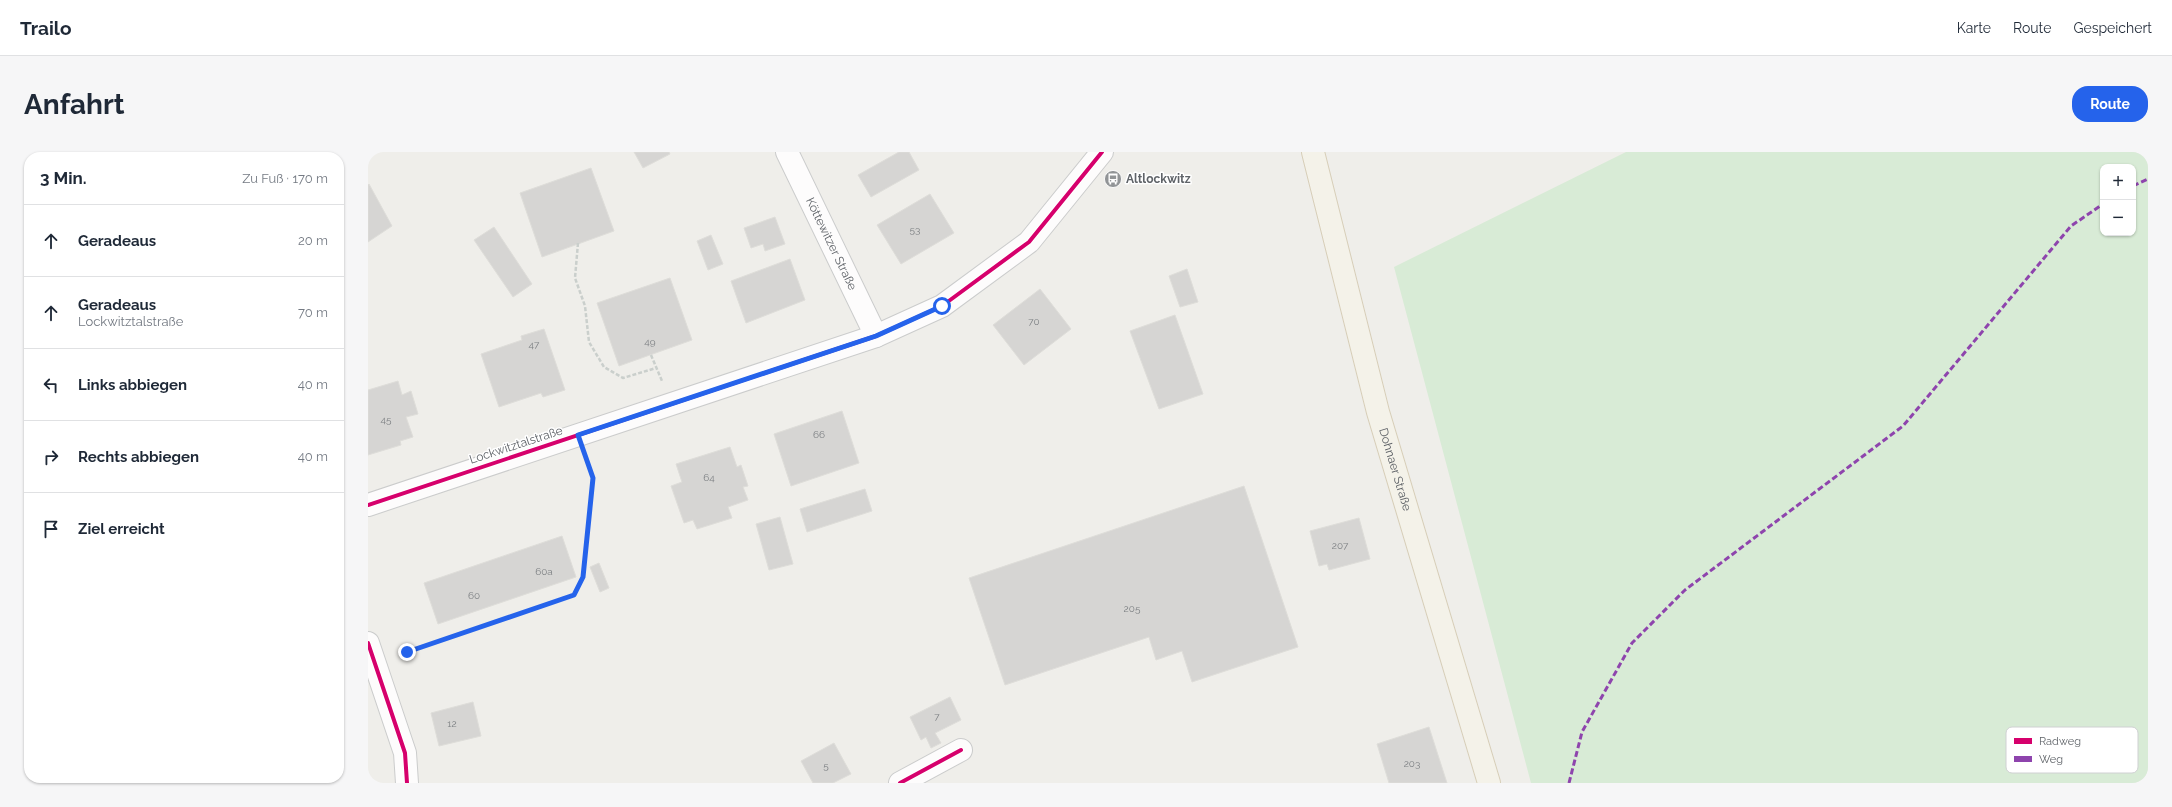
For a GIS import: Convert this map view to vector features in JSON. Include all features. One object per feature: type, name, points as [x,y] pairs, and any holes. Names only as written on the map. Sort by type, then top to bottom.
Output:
[{"type":"main road","name":"Dohnaer Straße","points":[[1313,152],[1378,412],[1489,783]]},
{"type":"street","name":"Köttewitzer Straße","points":[[787,152],[876,336]]},
{"type":"street","name":"Lockwitztalstraße","points":[[368,504],[876,336],[942,306],[1029,242],[1102,152]]},
{"type":"street","points":[[368,643],[405,753],[407,783]]},
{"type":"street","points":[[900,783],[961,750]]},
{"type":"path","points":[[578,243],[575,278],[585,306],[589,342],[604,367],[623,378],[656,368]]},
{"type":"path","points":[[651,355],[654,364]]},
{"type":"path","points":[[407,652],[574,595],[583,577],[593,478],[578,435]]},
{"type":"green space","points":[[1626,152],[2148,152],[2148,783],[1531,783],[1394,267]]},
{"type":"building","points":[[634,152],[669,152],[670,154],[643,168]]},
{"type":"building","points":[[899,152],[909,152],[919,170],[871,197],[858,175]]},
{"type":"building","points":[[591,168],[614,231],[542,257],[520,193]]},
{"type":"building","points":[[369,184],[392,226],[368,242],[368,185]]},
{"type":"building","points":[[930,194],[954,233],[901,264],[877,225]]},
{"type":"building","points":[[775,217],[785,244],[765,251],[763,244],[751,248],[744,228]]},
{"type":"building","points":[[494,227],[532,284],[513,297],[474,240]]},
{"type":"building","points":[[711,235],[723,264],[708,270],[697,241]]},
{"type":"building","points":[[790,259],[805,300],[746,323],[731,281]]},
{"type":"building","points":[[1187,269],[1198,302],[1180,307],[1169,276]]},
{"type":"building","points":[[670,278],[692,340],[619,366],[597,303]]},
{"type":"building","points":[[1040,289],[1071,329],[1024,365],[993,325]]},
{"type":"building","points":[[1175,315],[1203,394],[1159,409],[1130,331]]},
{"type":"building","points":[[544,329],[565,390],[543,397],[541,393],[499,407],[481,354],[522,340],[521,336]]},
{"type":"building","points":[[398,381],[402,395],[411,391],[418,414],[406,417],[413,437],[400,441],[401,445],[368,455],[368,390]]},
{"type":"building","points":[[842,411],[859,463],[791,486],[774,434]]},
{"type":"building","points":[[730,447],[737,467],[741,465],[748,486],[743,487],[748,500],[728,507],[732,518],[697,529],[693,520],[684,523],[671,486],[682,482],[676,464]]},
{"type":"building","points":[[1244,486],[1298,647],[1192,682],[1182,651],[1156,660],[1149,637],[1005,685],[969,578]]},
{"type":"building","points":[[865,489],[872,511],[807,532],[800,509]]},
{"type":"building","points":[[780,517],[793,564],[769,570],[756,524]]},
{"type":"building","points":[[1359,518],[1370,559],[1329,570],[1327,564],[1319,566],[1310,531]]},
{"type":"building","points":[[562,536],[576,577],[438,624],[424,583]]},
{"type":"building","points":[[599,563],[609,588],[600,592],[590,567]]},
{"type":"building","points":[[950,697],[961,720],[935,733],[941,743],[931,748],[926,737],[921,740],[910,717]]},
{"type":"building","points":[[473,702],[481,736],[439,746],[431,713]]},
{"type":"building","points":[[1429,727],[1447,783],[1389,783],[1377,744]]},
{"type":"building","points":[[834,743],[851,774],[833,783],[813,783],[801,761]]},
{"type":"marked path","points":[[2136,185],[2148,179]]},
{"type":"marked path","points":[[1569,783],[1582,732],[1632,643],[1685,590],[1903,426],[2071,226],[2100,206]]},
{"type":"cycle path","points":[[368,505],[876,336],[942,306],[1029,242],[1102,152]]},
{"type":"cycle path","points":[[368,643],[405,753],[407,783]]},
{"type":"cycle path","points":[[900,783],[961,750]]},
{"type":"place","name":"Altlockwitz","points":[[1113,179]]},
{"type":"route","points":[[407,652],[574,595],[583,577],[585,543],[593,478],[578,435],[876,336],[942,306]]}]
